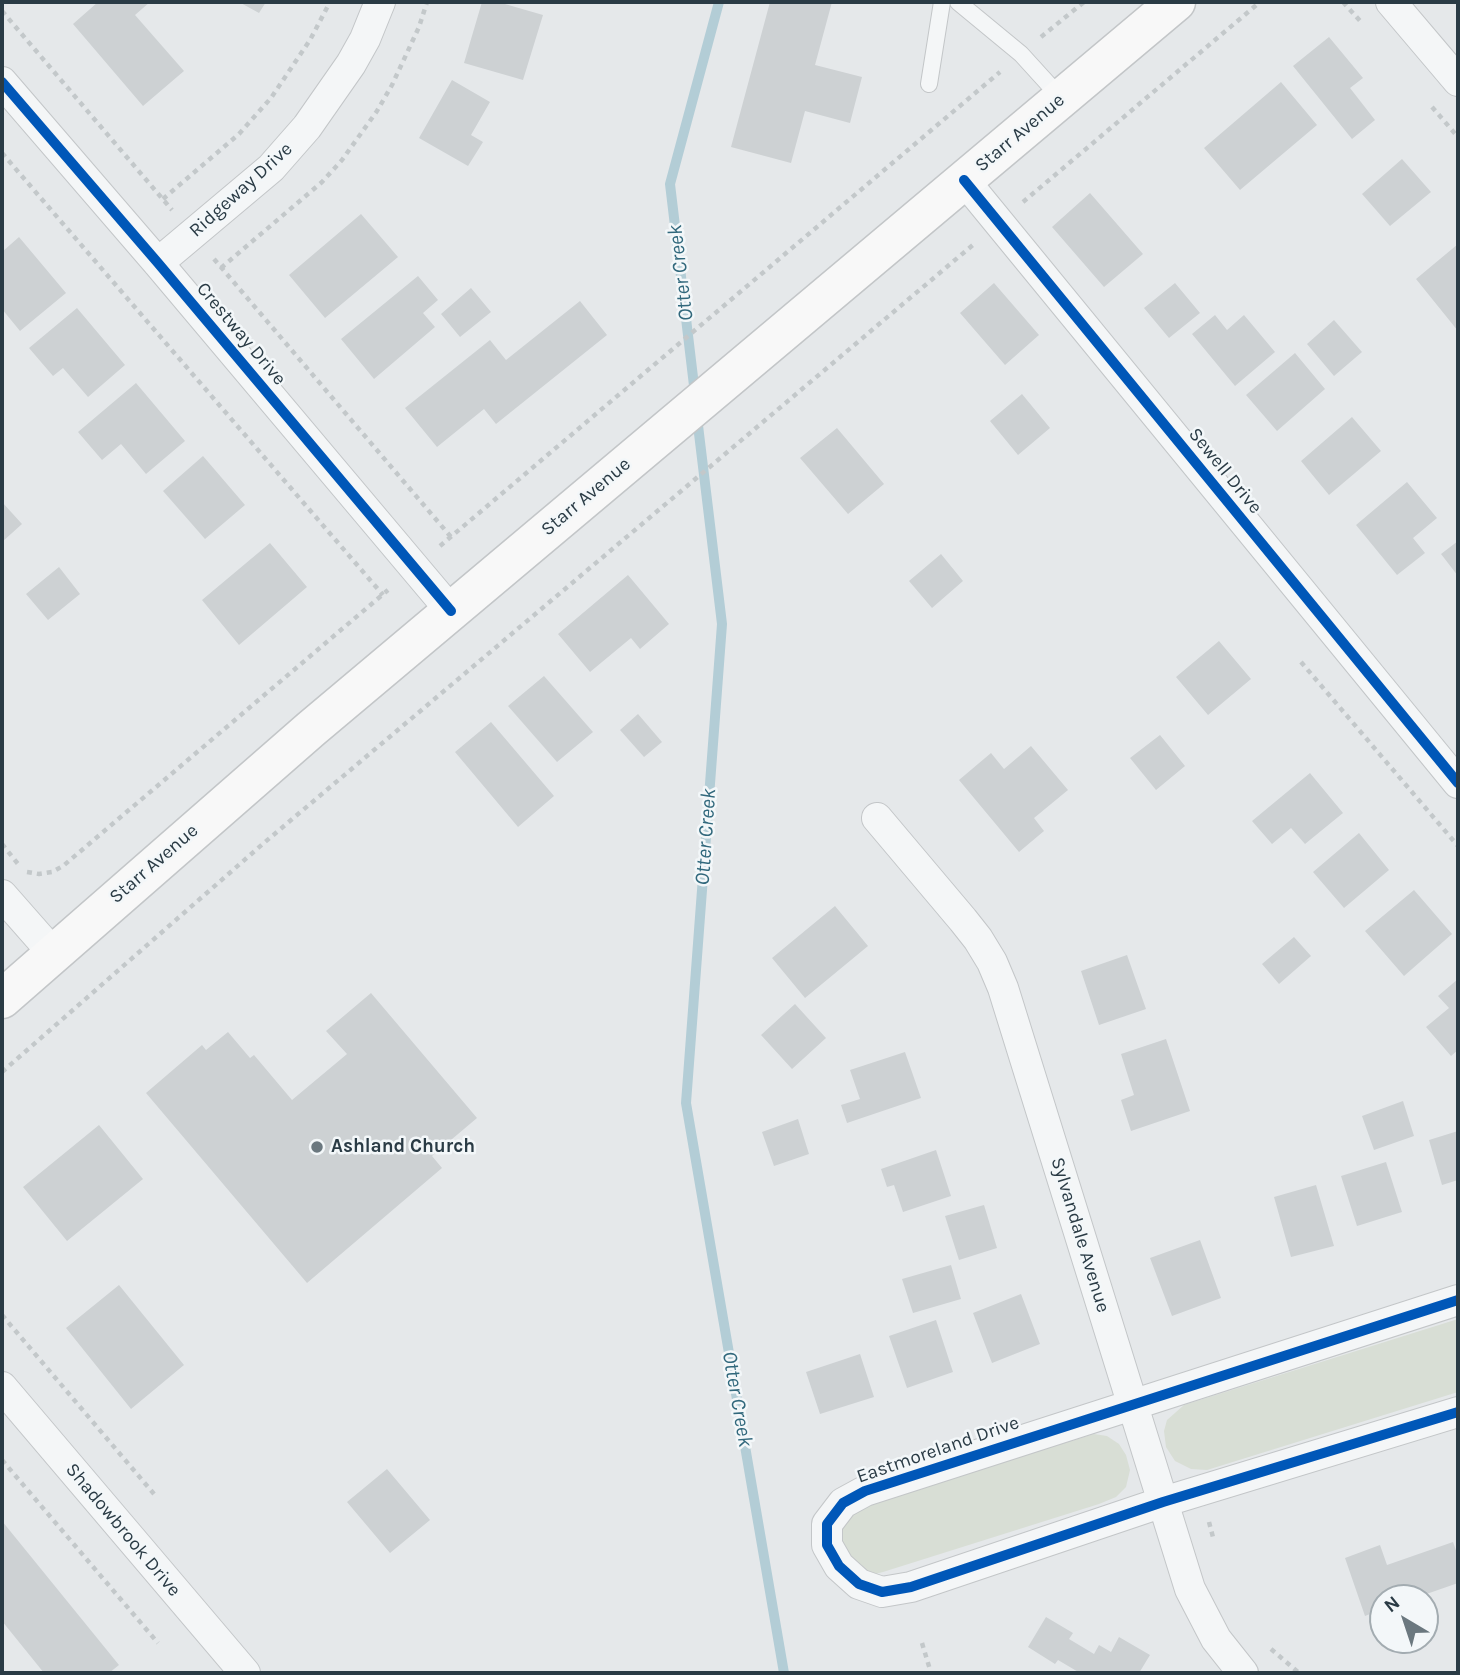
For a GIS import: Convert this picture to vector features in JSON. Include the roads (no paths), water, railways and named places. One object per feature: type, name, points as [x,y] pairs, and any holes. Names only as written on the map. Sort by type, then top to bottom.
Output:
[{"type":"main road","name":"Starr Avenue","points":[[2,999],[209,816],[1176,2]]},
{"type":"street","name":"Ridgeway Drive","points":[[158,263],[271,168],[307,127],[351,64],[380,2]]},
{"type":"street","points":[[1391,2],[1458,81]]},
{"type":"street","name":"Crestway Drive","points":[[2,82],[451,611]]},
{"type":"street","name":"Sewell Drive","points":[[964,180],[1458,783]]},
{"type":"street","name":"Sylvandale Avenue","points":[[877,818],[963,920],[992,962],[1003,988],[1183,1568],[1199,1610],[1216,1639],[1243,1673]]},
{"type":"street","points":[[2,895],[53,953]]},
{"type":"street","name":"Eastmoreland Drive","points":[[1458,1300],[864,1491],[843,1503],[827,1524],[827,1545],[839,1566],[859,1584],[882,1592],[911,1587],[1163,1502],[1458,1412]]},
{"type":"street","name":"Shadowbrook Drive","points":[[2,1387],[245,1673]]},
{"type":"lane","points":[[929,84],[942,2]]},
{"type":"lane","points":[[958,2],[1021,54],[1061,98]]},
{"type":"waterway","name":"Otter Creek","points":[[695,394],[670,184],[719,2]]},
{"type":"waterway","name":"Otter Creek","points":[[697,417],[722,624],[686,1103],[784,1673]]},
{"type":"place","name":"Ashland Church","points":[[317,1147]]}]
